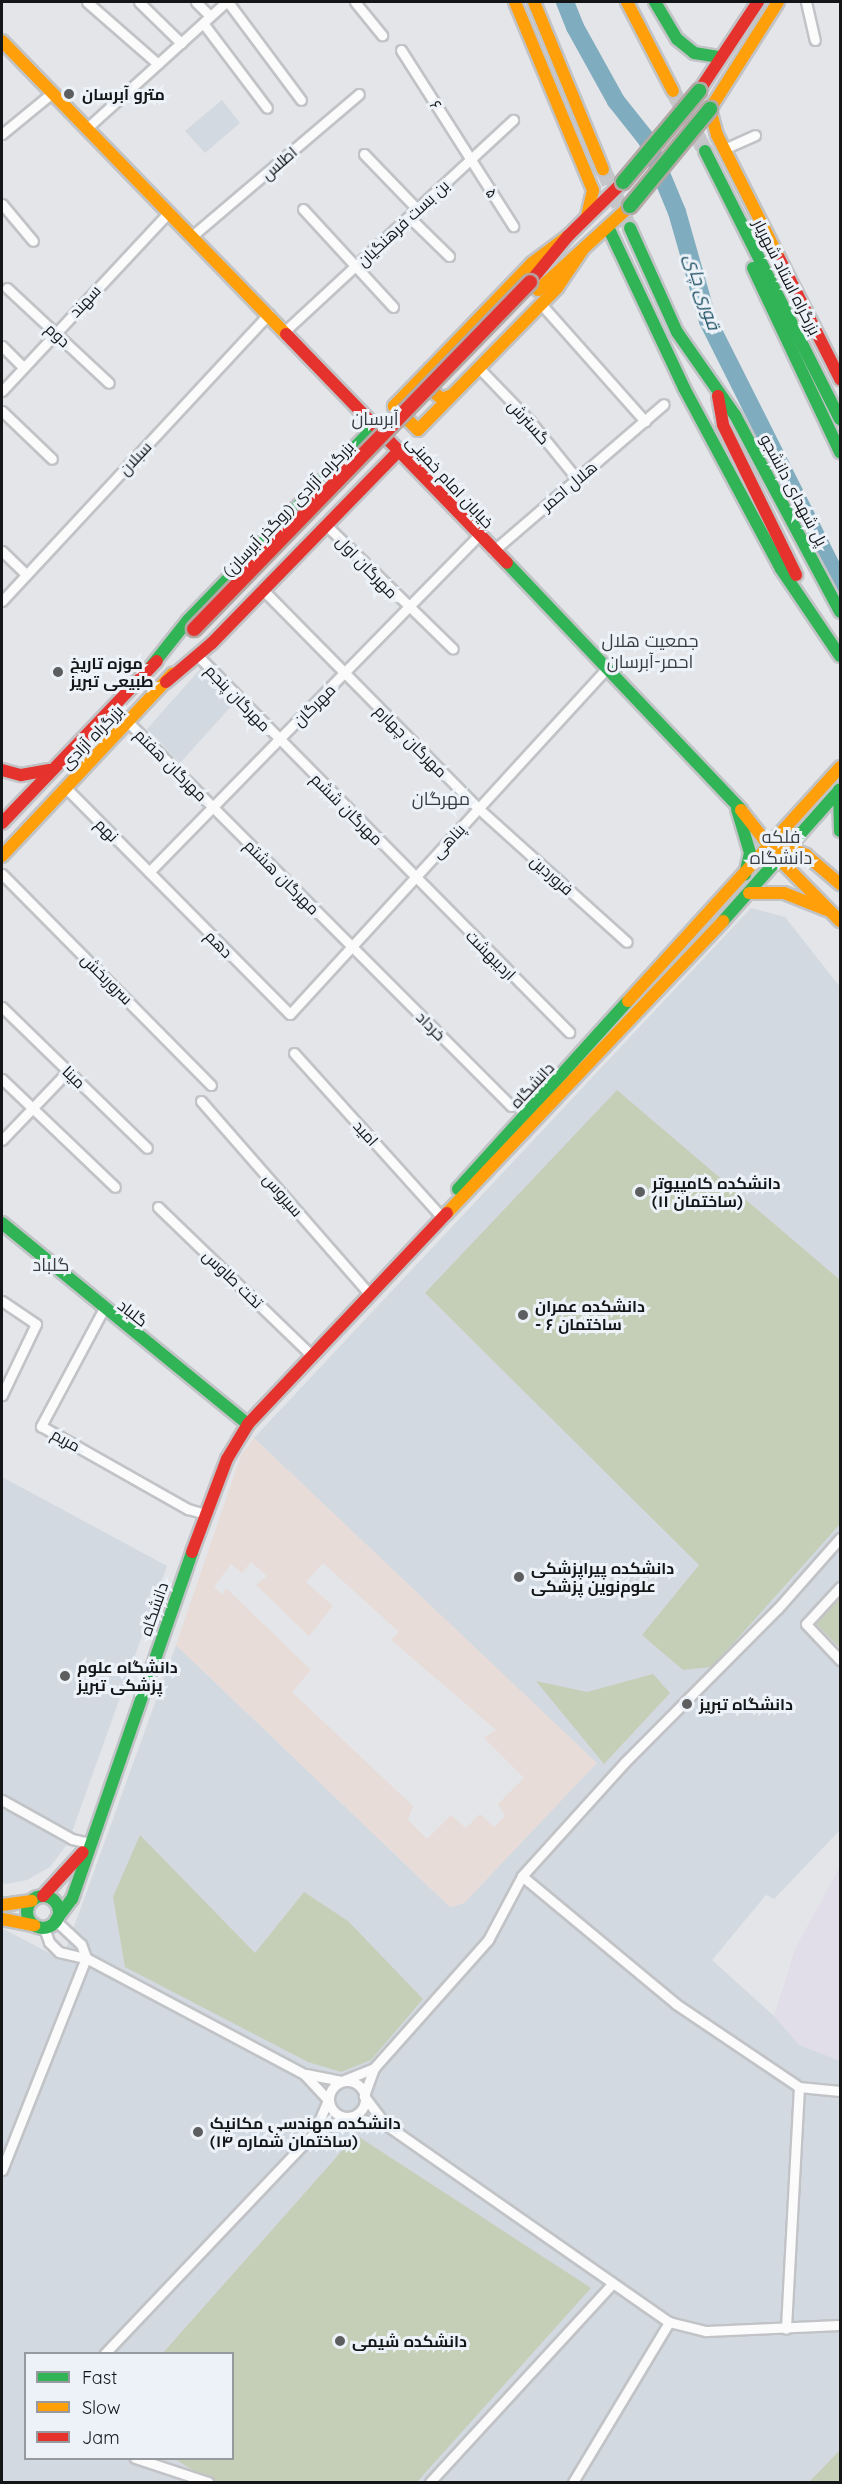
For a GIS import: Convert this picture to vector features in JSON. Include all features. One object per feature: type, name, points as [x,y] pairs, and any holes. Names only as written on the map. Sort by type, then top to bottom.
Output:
[{"type":"main road","points":[[515,2],[593,190],[587,217]]},
{"type":"main road","points":[[534,2],[603,169]]},
{"type":"main road","points":[[627,2],[673,92]]},
{"type":"main road","points":[[655,2],[677,39],[694,53],[720,57]]},
{"type":"main road","points":[[536,292],[630,206],[710,109],[778,2]]},
{"type":"main road","points":[[568,236],[536,292],[479,368],[418,430],[394,406],[532,263],[568,236],[623,182],[699,90],[754,3]]},
{"type":"main road","name":"خیابان امام خمینی","points":[[2,40],[169,212],[195,234],[269,315],[289,328],[376,424],[398,452],[734,801],[772,845],[780,860],[837,917]]},
{"type":"main road","points":[[710,109],[724,149],[837,361],[840,379]]},
{"type":"main road","name":"بزرگراه استاد شهریار","points":[[705,151],[840,419]]},
{"type":"main road","points":[[740,220],[756,277],[840,452]]},
{"type":"main road","points":[[608,227],[727,469],[781,569],[840,656]]},
{"type":"main road","name":"پل شهدای دانشجو","points":[[630,228],[677,332],[717,392],[735,414],[840,612]]},
{"type":"main road","name":"بزرگراه آزادی (روگذر آبرسان)","points":[[198,633],[536,292]]},
{"type":"main road","points":[[430,369],[425,380],[431,390],[442,399],[452,395]]},
{"type":"main road","points":[[717,392],[723,424],[827,639]]},
{"type":"main road","points":[[150,668],[188,620],[376,424]]},
{"type":"main road","points":[[166,682],[263,590],[398,452]]},
{"type":"main road","points":[[290,514],[301,513],[312,519],[315,537]]},
{"type":"main road","name":"بزرگراه آزادی","points":[[2,823],[50,770],[150,668],[198,633]]},
{"type":"main road","name":"بزرگراه آزادی","points":[[2,856],[166,682],[198,633]]},
{"type":"main road","name":"دانشگاه","points":[[248,1424],[250,1416],[744,877],[840,767]]},
{"type":"main road","points":[[2,770],[21,775],[50,770]]},
{"type":"main road","points":[[840,790],[840,831]]},
{"type":"main road","name":"دانشگاه","points":[[48,1923],[72,1899],[89,1843],[206,1514],[227,1459],[248,1424],[780,860],[840,790]]},
{"type":"main road","points":[[734,801],[750,853],[744,877]]},
{"type":"main road","points":[[772,845],[791,847],[840,883]]},
{"type":"main road","points":[[822,900],[826,886],[840,883]]},
{"type":"main road","points":[[749,893],[773,891],[796,896],[837,917]]},
{"type":"main road","name":"گلباد","points":[[2,1223],[103,1310],[248,1424]]},
{"type":"main road","name":"دانشگاه","points":[[38,1899],[64,1877],[89,1843]]},
{"type":"main road","points":[[38,1899],[27,1912],[48,1923]]},
{"type":"main road","points":[[2,1905],[38,1899],[56,1903],[48,1923]]},
{"type":"main road","points":[[2,1919],[48,1923]]},
{"type":"street","points":[[87,2],[158,64]]},
{"type":"street","points":[[139,2],[181,43]]},
{"type":"street","points":[[196,2],[210,16]]},
{"type":"street","points":[[87,128],[227,2],[301,100]]},
{"type":"street","points":[[354,2],[382,35]]},
{"type":"street","points":[[806,2],[815,40]]},
{"type":"street","points":[[203,23],[267,108]]},
{"type":"street","name":"۶","points":[[401,50],[471,160]]},
{"type":"street","points":[[2,134],[52,93]]},
{"type":"street","name":"اطلس","points":[[195,234],[359,94]]},
{"type":"street","name":"بن بست فرهنگیان","points":[[289,328],[513,120]]},
{"type":"street","points":[[724,149],[755,135]]},
{"type":"street","points":[[364,154],[418,210]]},
{"type":"street","name":"۵","points":[[471,160],[513,226]]},
{"type":"street","points":[[2,204],[33,241]]},
{"type":"street","points":[[303,209],[393,307]]},
{"type":"street","name":"سهند","points":[[2,391],[169,212]]},
{"type":"street","points":[[409,217],[449,256]]},
{"type":"street","name":"دوم","points":[[7,288],[109,383]]},
{"type":"street","points":[[536,292],[645,421]]},
{"type":"street","name":"سبلان","points":[[2,601],[269,315]]},
{"type":"street","points":[[2,346],[23,367]]},
{"type":"street","name":"گسترش","points":[[479,368],[530,421],[577,479]]},
{"type":"street","name":"هلال احمر","points":[[493,551],[664,404]]},
{"type":"street","points":[[2,411],[52,459]]},
{"type":"street","name":"مهرگان اول","points":[[326,525],[453,650]]},
{"type":"street","name":"مهرگان","points":[[149,872],[478,536]]},
{"type":"street","points":[[2,551],[26,574]]},
{"type":"street","name":"مهرگان چهارم","points":[[263,590],[478,808]]},
{"type":"street","name":"مهرگان پنجم","points":[[197,655],[279,740]]},
{"type":"street","name":"پناهی","points":[[290,1014],[607,668]]},
{"type":"street","name":"مهرگان هفتم","points":[[129,723],[214,808]]},
{"type":"street","name":"مهرگان ششم","points":[[279,740],[414,877]]},
{"type":"street","name":"نهم","points":[[66,788],[149,872]]},
{"type":"street","name":"مهرگان هشتم","points":[[214,808],[351,945]]},
{"type":"street","name":"فروردین","points":[[478,808],[627,942]]},
{"type":"street","name":"دهم","points":[[149,872],[290,1014]]},
{"type":"street","name":"سروربخش","points":[[2,874],[211,1085]]},
{"type":"street","name":"اردیبهشت","points":[[414,877],[569,1032]]},
{"type":"street","name":"خرداد","points":[[351,945],[511,1106]]},
{"type":"street","name":"مینا","points":[[2,1006],[147,1148]]},
{"type":"street","name":"امید","points":[[294,1053],[437,1212]]},
{"type":"street","points":[[2,1140],[68,1071]]},
{"type":"street","points":[[2,1078],[115,1187]]},
{"type":"street","name":"سیروس","points":[[201,1101],[366,1290]]},
{"type":"street","name":"تخت طاوس","points":[[158,1207],[308,1352]]},
{"type":"street","points":[[2,1301],[36,1324],[2,1395]]},
{"type":"street","name":"مریم","points":[[103,1310],[41,1426],[188,1509],[206,1514]]},
{"type":"street","points":[[314,2133],[359,2112],[374,2067],[488,1940],[522,1876],[624,1763],[778,1608],[840,1538]]},
{"type":"street","points":[[840,1587],[806,1624],[840,1660]]},
{"type":"street","points":[[2,1800],[72,1839],[89,1843]]},
{"type":"street","points":[[522,1876],[676,2004],[799,2087],[840,2091]]},
{"type":"street","points":[[48,1923],[49,1942],[60,1952],[86,1958],[304,2074],[359,2086],[386,2124],[669,2322],[706,2331],[840,2325]]},
{"type":"street","points":[[2,2170],[86,1958],[81,1944],[48,1923]]},
{"type":"street","points":[[106,2352],[314,2133],[332,2088],[374,2067]]},
{"type":"street","points":[[304,2074],[328,2100],[337,2115],[386,2124]]},
{"type":"street","points":[[786,2329],[799,2087]]},
{"type":"street","points":[[430,2482],[613,2283]]},
{"type":"street","points":[[576,2480],[669,2322]]},
{"type":"street","points":[[141,2460],[208,2482]]},
{"type":"shaded area","points":[[222,100],[240,123],[205,153],[185,131]]},
{"type":"shaded area","points":[[202,667],[235,702],[180,763],[147,729]]},
{"type":"shaded area","name":"دانشگاه تبریز","points":[[751,908],[785,917],[840,987],[840,1830],[774,1899],[766,1895],[712,1960],[774,2016],[799,2045],[840,2061],[840,2482],[2,2482],[2,1928],[62,1960],[176,1645],[450,1907],[464,1903],[596,1763],[254,1438]]},
{"type":"shaded area","points":[[254,1438],[597,1763],[464,1903],[450,1907],[176,1645],[241,1455]],"holes":[[[251,1562],[267,1576],[256,1585],[309,1636],[333,1606],[306,1582],[323,1563],[399,1632],[391,1640],[496,1730],[484,1738],[524,1778],[498,1804],[505,1816],[494,1827],[480,1814],[466,1828],[451,1815],[427,1839],[408,1820],[413,1806],[292,1692],[311,1670],[226,1588],[222,1595],[214,1587],[231,1564],[242,1573]]]},
{"type":"shaded area","name":"دانشگاه علوم پزشکی تبریز","points":[[2,1477],[167,1566],[68,1843],[50,1867],[27,1880],[6,1884],[2,1883]]},
{"type":"shaded area","points":[[840,1867],[840,2061],[799,2045],[774,2016],[796,1947]]},
{"type":"green space","points":[[617,1090],[840,1280],[840,1524],[712,1667],[683,1670],[642,1635],[699,1565],[425,1293]]},
{"type":"green space","points":[[840,1596],[840,1648],[816,1624]]},
{"type":"green space","points":[[653,1674],[670,1693],[604,1764],[536,1681],[587,1692]]},
{"type":"green space","points":[[140,1835],[255,1953],[304,1892],[348,1921],[423,1999],[371,2060],[341,2072],[308,2062],[125,1967],[113,1897]]},
{"type":"green space","points":[[356,2135],[591,2288],[417,2482],[212,2482],[177,2460],[234,2460],[234,2352],[164,2352]]},
{"type":"green space","points":[[840,2450],[840,2482],[809,2482]]},
{"type":"waterway","name":"قوری چای","points":[[565,2],[575,27],[616,101],[647,140],[677,212],[708,321],[840,584]]},
{"type":"tunnel","points":[[673,91],[705,151]]},
{"type":"tunnel","points":[[603,169],[628,225]]},
{"type":"traffic: fast","points":[[655,2],[677,39],[694,53],[720,57]]},
{"type":"traffic: fast","points":[[623,182],[699,91]]},
{"type":"traffic: fast","points":[[630,206],[710,109]]},
{"type":"traffic: fast","points":[[705,151],[840,419]]},
{"type":"traffic: fast","points":[[608,227],[684,388],[781,569],[840,656]]},
{"type":"traffic: fast","points":[[630,228],[677,332],[735,415],[840,612]]},
{"type":"traffic: fast","points":[[753,268],[840,452]]},
{"type":"traffic: fast","points":[[150,668],[188,620],[376,425]]},
{"type":"traffic: fast","points":[[507,563],[741,810]]},
{"type":"traffic: fast","points":[[723,921],[840,789]]},
{"type":"traffic: fast","points":[[839,790],[840,831]]},
{"type":"traffic: fast","points":[[737,809],[750,853],[745,874]]},
{"type":"traffic: fast","points":[[458,1189],[628,1001]]},
{"type":"traffic: fast","points":[[2,1223],[248,1424]]},
{"type":"traffic: fast","points":[[56,1920],[72,1899],[192,1552]]},
{"type":"traffic: fast","points":[[43,1896],[54,1901],[59,1912],[54,1923],[43,1928],[32,1923],[27,1912],[32,1901],[43,1896]]},
{"type":"traffic: slow","points":[[515,2],[593,190],[587,217]]},
{"type":"traffic: slow","points":[[534,2],[603,169]]},
{"type":"traffic: slow","points":[[627,2],[673,91]]},
{"type":"traffic: slow","points":[[778,2],[710,109],[717,135],[779,258]]},
{"type":"traffic: slow","points":[[2,41],[286,334]]},
{"type":"traffic: slow","points":[[538,290],[630,206]]},
{"type":"traffic: slow","points":[[452,395],[442,399],[431,390],[425,380],[430,369],[532,263],[568,236]]},
{"type":"traffic: slow","points":[[430,369],[394,406],[418,430],[557,288],[582,251]]},
{"type":"traffic: slow","points":[[2,856],[173,673]]},
{"type":"traffic: slow","points":[[628,1001],[840,767]]},
{"type":"traffic: slow","points":[[741,810],[780,860],[840,921]]},
{"type":"traffic: slow","points":[[783,846],[806,855],[840,884]]},
{"type":"traffic: slow","points":[[749,893],[784,893],[827,910]]},
{"type":"traffic: slow","points":[[447,1213],[723,921]]},
{"type":"traffic: slow","points":[[2,1905],[32,1901]]},
{"type":"traffic: slow","points":[[2,1919],[34,1925]]},
{"type":"traffic: jam","points":[[699,91],[758,2]]},
{"type":"traffic: jam","points":[[530,282],[568,236],[623,182]]},
{"type":"traffic: jam","points":[[779,258],[840,379]]},
{"type":"traffic: jam","points":[[194,629],[530,282]]},
{"type":"traffic: jam","points":[[286,334],[507,563]]},
{"type":"traffic: jam","points":[[718,396],[723,425],[796,575]]},
{"type":"traffic: jam","points":[[166,682],[212,643],[398,452]]},
{"type":"traffic: jam","points":[[2,823],[157,661]]},
{"type":"traffic: jam","points":[[2,770],[21,775],[50,770]]},
{"type":"traffic: jam","points":[[192,1552],[227,1459],[248,1424],[447,1213]]},
{"type":"traffic: jam","points":[[43,1896],[83,1852]]},
{"type":"place","name":"مترو آبرسان","points":[[69,94]]},
{"type":"place","name":"موزه تاریخ طبیعی تبریز","points":[[58,672]]},
{"type":"place","name":"دانشکده کامپیوتر (ساختمان ۱۱)","points":[[640,1192]]},
{"type":"place","name":"دانشکده عمران - ساختمان ۶","points":[[523,1315]]},
{"type":"place","name":"دانشکده پیراپزشکی علوم‌نوین پزشکی","points":[[519,1577]]},
{"type":"place","name":"دانشگاه علوم پزشکی تبریز","points":[[65,1676]]},
{"type":"place","name":"دانشگاه تبریز","points":[[687,1704]]},
{"type":"place","name":"دانشکده مهندسی مکانیک (ساختمان شماره ۱۴)","points":[[198,2132]]},
{"type":"place","name":"دانشکده شیمی","points":[[340,2341]]},
{"type":"district","name":"آبرسان","points":[[375,419]]},
{"type":"district","name":"جمعیت هلال احمر-آبرسان","points":[[650,652]]},
{"type":"district","name":"مهرگان","points":[[441,799]]},
{"type":"district","name":"فلکه دانشگاه","points":[[781,848]]},
{"type":"district","name":"گلباد","points":[[51,1265]]}]
